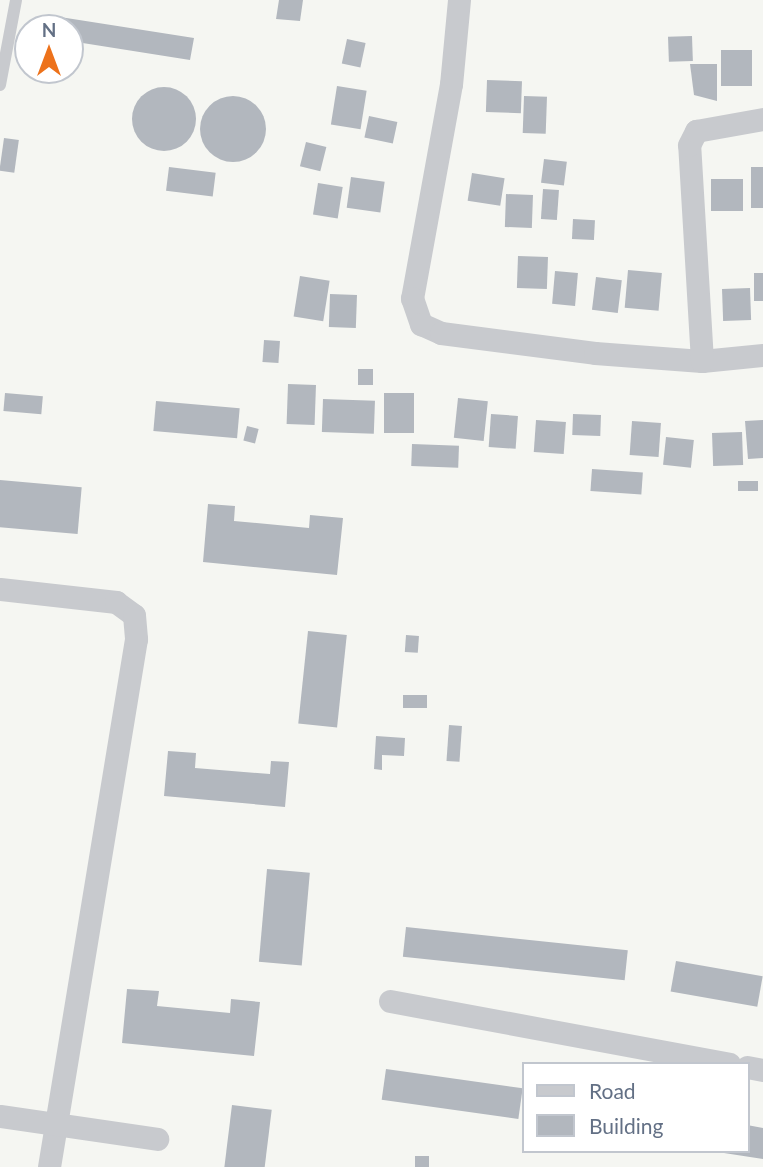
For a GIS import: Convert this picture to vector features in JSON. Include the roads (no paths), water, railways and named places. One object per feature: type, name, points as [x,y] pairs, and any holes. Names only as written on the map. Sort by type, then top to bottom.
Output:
[{"type":"street","points":[[459,0],[451,84],[412,298],[422,324],[441,333],[595,353],[702,361],[763,355]]},
{"type":"street","points":[[702,361],[689,145],[696,131],[763,119]]},
{"type":"street","points":[[0,589],[116,602],[134,615],[136,639],[48,1167]]},
{"type":"street","points":[[390,1001],[718,1062]]},
{"type":"street","points":[[0,1116],[157,1139]]},
{"type":"lane","points":[[0,85],[16,0]]}]
